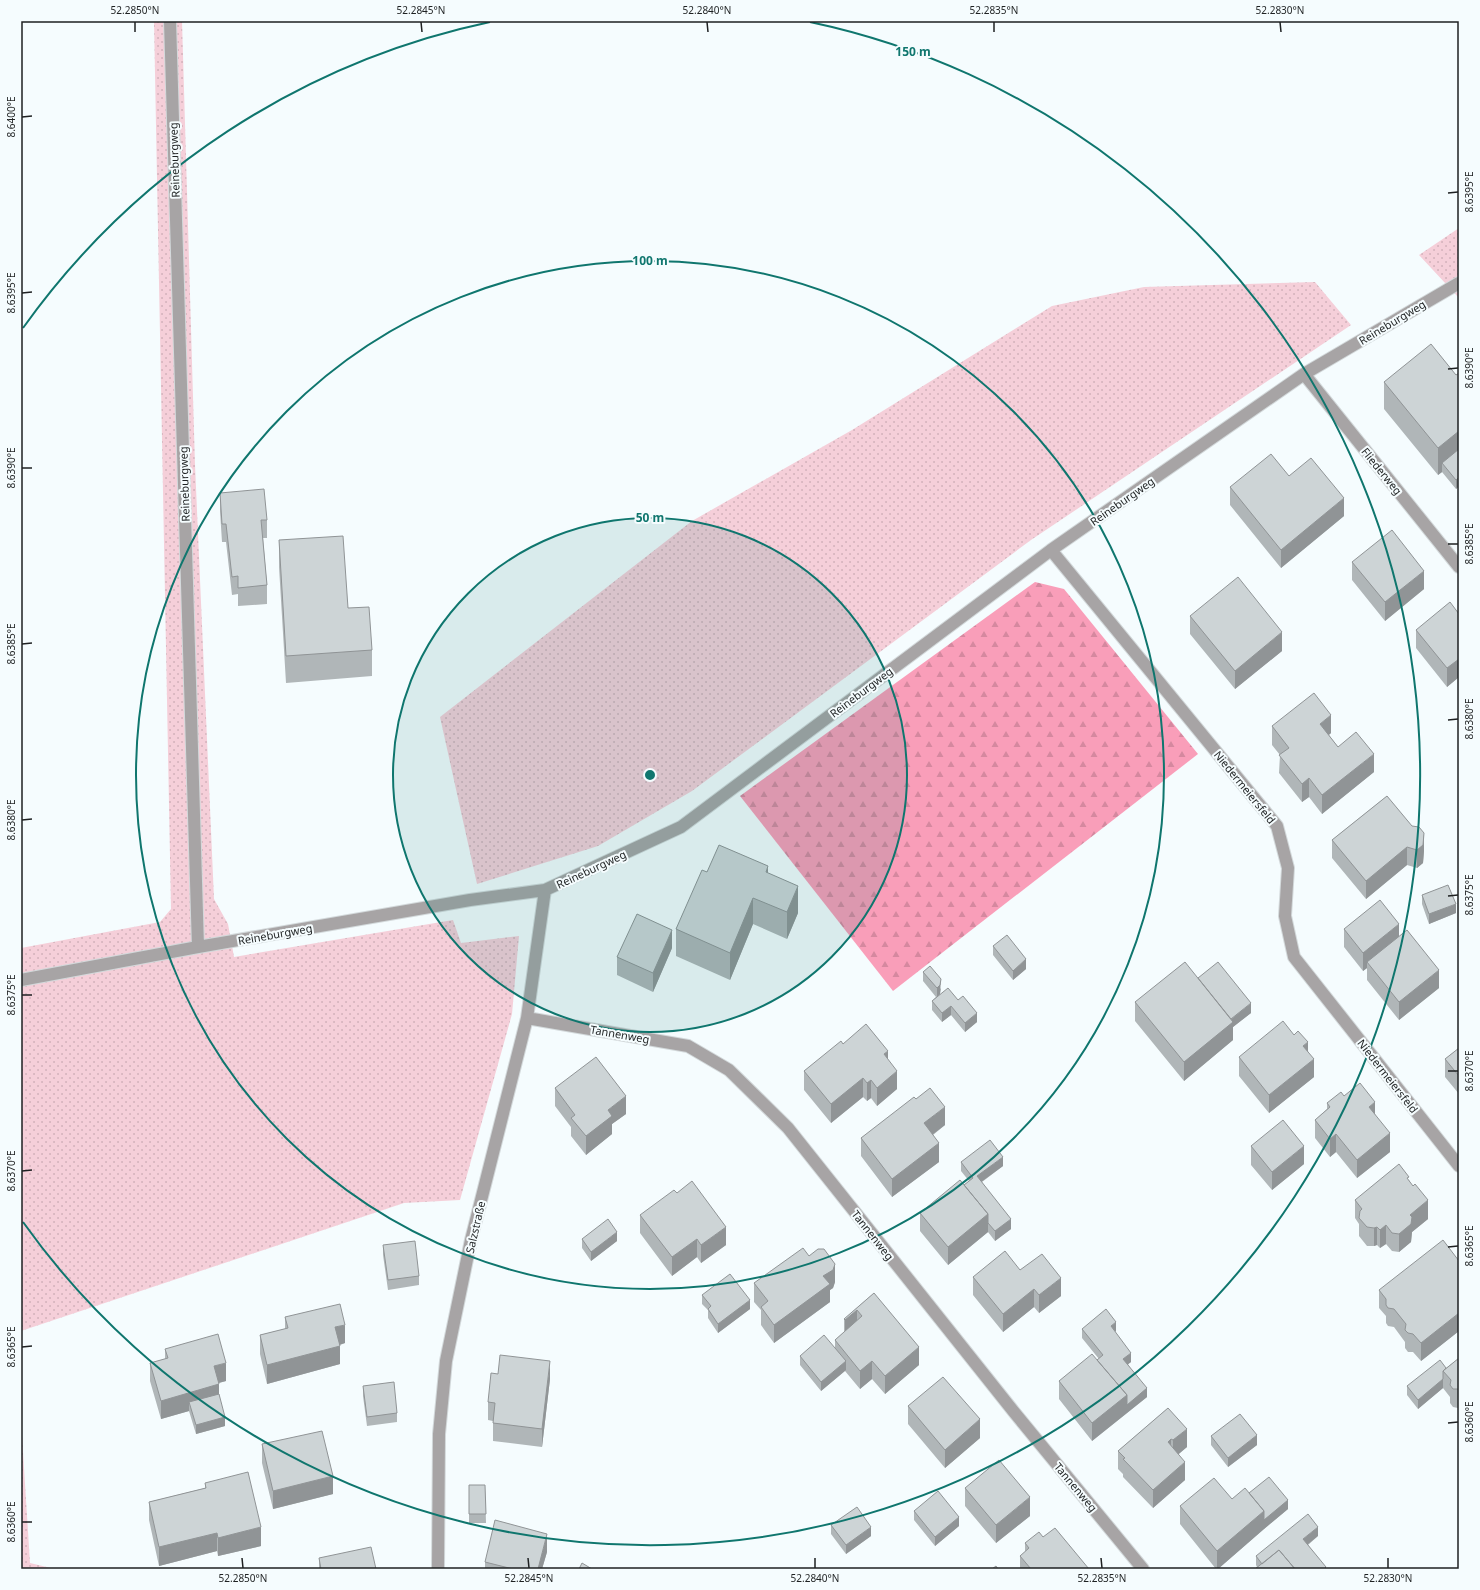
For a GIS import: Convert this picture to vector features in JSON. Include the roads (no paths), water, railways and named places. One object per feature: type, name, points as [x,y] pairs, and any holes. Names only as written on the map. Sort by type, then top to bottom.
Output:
[{"type":"street","name":"Reineburgweg","points":[[170,21],[198,947]]},
{"type":"street","name":"Reineburgweg","points":[[21,980],[198,947],[470,900],[545,890],[681,827],[1051,550],[1304,374],[1459,283]]},
{"type":"street","name":"Fliederweg","points":[[1304,374],[1459,567]]},
{"type":"street","name":"Niedermeiersfeld","points":[[1051,550],[1277,826],[1288,868],[1285,916],[1294,957],[1459,1166]]},
{"type":"street","name":"Salzstraße","points":[[438,1569],[439,1434],[446,1361],[471,1240],[527,1018],[545,890]]},
{"type":"street","name":"Tannenweg","points":[[527,1018],[688,1046],[728,1070],[788,1128],[1014,1412],[1143,1569]]}]
